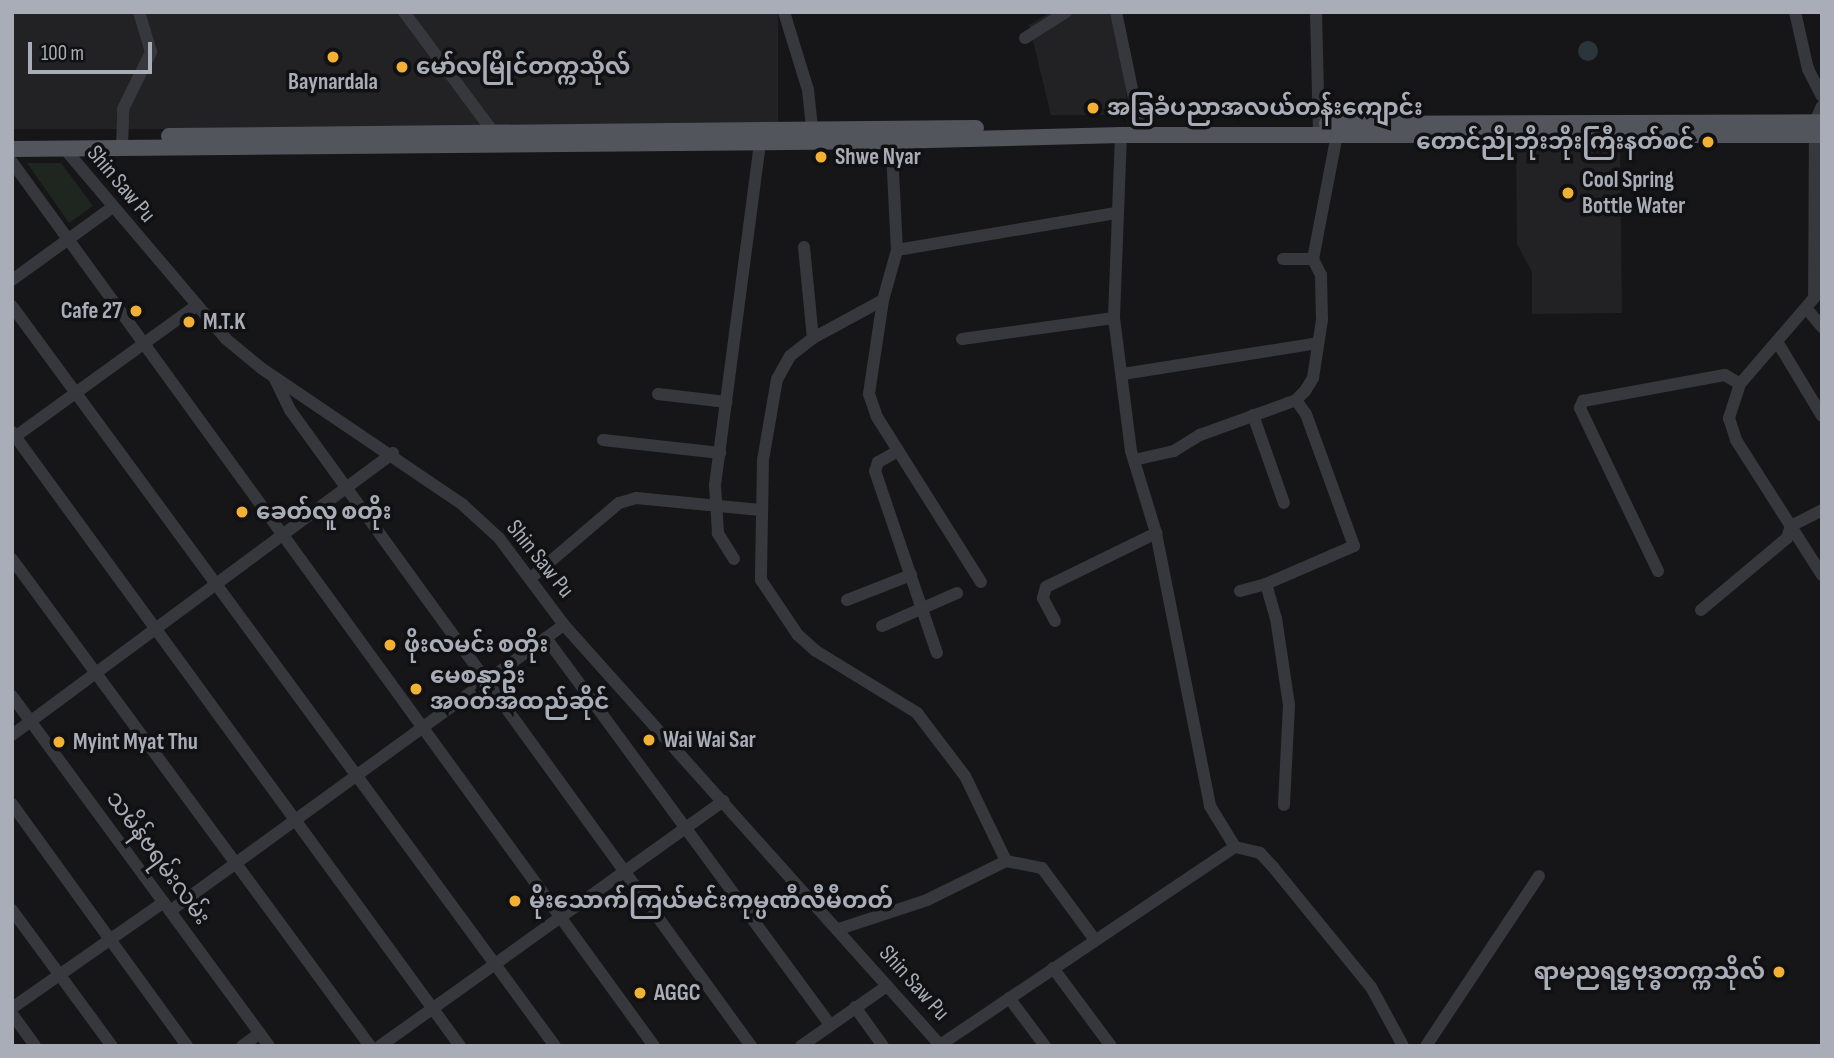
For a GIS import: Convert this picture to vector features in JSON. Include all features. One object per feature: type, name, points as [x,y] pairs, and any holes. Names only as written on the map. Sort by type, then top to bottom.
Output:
[{"type":"main road","points":[[891,135],[1140,127],[1818,129]]},
{"type":"main road","points":[[12,139],[122,142],[1121,135],[1318,129],[1337,134],[1818,129]]},
{"type":"main road","points":[[498,139],[760,142],[813,136]]},
{"type":"main road","points":[[12,149],[64,148],[122,142]]},
{"type":"street","points":[[122,142],[123,109],[151,52],[139,12]]},
{"type":"street","points":[[404,12],[498,139]]},
{"type":"street","points":[[784,12],[808,90],[813,136]]},
{"type":"street","points":[[1025,38],[1066,12]]},
{"type":"street","points":[[1116,12],[1140,127]]},
{"type":"street","points":[[1316,12],[1318,129]]},
{"type":"street","points":[[1795,12],[1808,69],[1822,96]]},
{"type":"street","points":[[1809,311],[1814,298],[1818,129],[1822,106]]},
{"type":"street","points":[[1134,460],[1174,452],[1200,435],[1296,400],[1312,378],[1324,298],[1312,259],[1337,134]]},
{"type":"street","points":[[891,135],[897,250],[883,300],[869,394],[898,451],[981,582]]},
{"type":"street","points":[[1121,135],[1114,318],[1134,460],[1156,533],[1207,794],[1235,847]]},
{"type":"street","points":[[734,559],[718,533],[715,505],[760,142]]},
{"type":"street","name":"Shin Saw Pu","points":[[64,148],[226,339],[274,376],[393,453],[463,505],[531,577],[564,625],[941,1045]]},
{"type":"street","points":[[12,162],[142,343],[285,533],[422,728],[654,1046]]},
{"type":"street","points":[[12,280],[113,207]]},
{"type":"street","points":[[897,250],[1116,213]]},
{"type":"street","points":[[804,247],[813,338]]},
{"type":"street","points":[[1283,259],[1312,259]]},
{"type":"street","points":[[883,300],[813,338],[790,356],[777,379],[760,510],[761,580],[771,597],[816,651],[916,713],[965,776],[1006,861]]},
{"type":"street","points":[[1822,300],[1740,384],[1729,418],[1736,440],[1822,575]]},
{"type":"street","points":[[12,306],[359,774],[555,1046]]},
{"type":"street","points":[[197,306],[13,436],[158,627],[460,1046]]},
{"type":"street","points":[[1809,311],[1822,327]]},
{"type":"street","points":[[962,339],[1114,318]]},
{"type":"street","points":[[1123,374],[1318,343]]},
{"type":"street","points":[[1778,343],[1822,416]]},
{"type":"street","points":[[1658,571],[1580,408],[1583,401],[1725,375],[1740,384]]},
{"type":"street","points":[[274,376],[290,410],[489,679],[751,1046]]},
{"type":"street","points":[[658,394],[727,402]]},
{"type":"street","points":[[1240,591],[1266,584],[1354,546],[1306,414],[1296,400]]},
{"type":"street","points":[[1253,415],[1284,503]]},
{"type":"street","points":[[603,440],[720,453]]},
{"type":"street","points":[[898,451],[878,462],[875,471],[937,653]]},
{"type":"street","points":[[12,735],[393,453]]},
{"type":"street","points":[[531,577],[619,503],[636,498],[760,510]]},
{"type":"street","points":[[1701,610],[1787,538],[1791,526],[1822,510]]},
{"type":"street","points":[[1055,621],[1043,598],[1046,587],[1156,533]]},
{"type":"street","points":[[12,559],[370,1046]]},
{"type":"street","points":[[847,600],[911,575]]},
{"type":"street","points":[[1266,584],[1289,705],[1284,805]]},
{"type":"street","points":[[882,626],[957,593]]},
{"type":"street","points":[[12,1008],[110,940],[236,863],[564,625]]},
{"type":"street","points":[[546,638],[830,1025]]},
{"type":"street","name":"သမိန်ဗရမ်းလမ်း","points":[[12,696],[269,1046]]},
{"type":"street","points":[[380,1046],[724,802]]},
{"type":"street","points":[[12,804],[187,1046]]},
{"type":"street","points":[[941,1045],[1235,847],[1260,853],[1273,867],[1371,987],[1403,1046]]},
{"type":"street","points":[[839,929],[927,900],[1006,861],[1042,868],[1095,940]]},
{"type":"street","points":[[1426,1046],[1539,876]]},
{"type":"street","points":[[12,910],[112,1046]]},
{"type":"street","points":[[1053,968],[1111,1046]]},
{"type":"street","points":[[801,1046],[887,986]]},
{"type":"street","points":[[1009,998],[1045,1046]]},
{"type":"street","points":[[855,1007],[883,1046]]},
{"type":"street","points":[[12,1014],[35,1046]]},
{"type":"street","points":[[243,1046],[260,1033]]},
{"type":"shaded area","name":"မော်လမြိုင်တက္ကသိုလ်","points":[[12,12],[778,12],[778,129],[12,129]]},
{"type":"shaded area","points":[[1051,12],[1110,12],[1125,65],[1127,115],[1051,115],[1029,25]]},
{"type":"shaded area","points":[[1588,41],[1595,44],[1598,51],[1595,58],[1588,61],[1581,58],[1578,51],[1581,44]]},
{"type":"shaded area","name":"Cool Spring Bottle Water","points":[[1620,140],[1622,313],[1532,314],[1532,272],[1517,244],[1516,141]]},
{"type":"shaded area","points":[[27,163],[61,163],[93,206],[69,223]]},
{"type":"place","name":"Baynardala","points":[[333,57]]},
{"type":"place","name":"မော်လမြိုင်တက္ကသိုလ်","points":[[402,67]]},
{"type":"place","name":"အခြခံပညာအလယ်တန်းကျောင်း","points":[[1093,108]]},
{"type":"place","name":"တောင်ညိုဘိုးဘိုးကြီးနတ်စင်","points":[[1708,142]]},
{"type":"place","name":"Shwe Nyar","points":[[821,157]]},
{"type":"place","name":"Cool Spring Bottle Water","points":[[1568,193]]},
{"type":"place","name":"Cafe 27","points":[[136,311]]},
{"type":"place","name":"M.T.K","points":[[189,322]]},
{"type":"place","name":"ခေတ်လူ စတိုး","points":[[242,512]]},
{"type":"place","name":"ဖိုးလမင်း စတိုး","points":[[390,645]]},
{"type":"place","name":"မေစန္ဒာဦး အဝတ်အထည်ဆိုင်","points":[[416,689]]},
{"type":"place","name":"Wai Wai Sar","points":[[649,740]]},
{"type":"place","name":"Myint Myat Thu","points":[[59,742]]},
{"type":"place","name":"မိုးသောက်ကြယ်မင်းကုမ္ပဏီလီမီတတ်","points":[[515,901]]},
{"type":"place","name":"ရာမညရဋ္ဌဗုဒ္ဓတက္ကသိုလ်","points":[[1779,972]]},
{"type":"place","name":"AGGC","points":[[640,993]]}]
